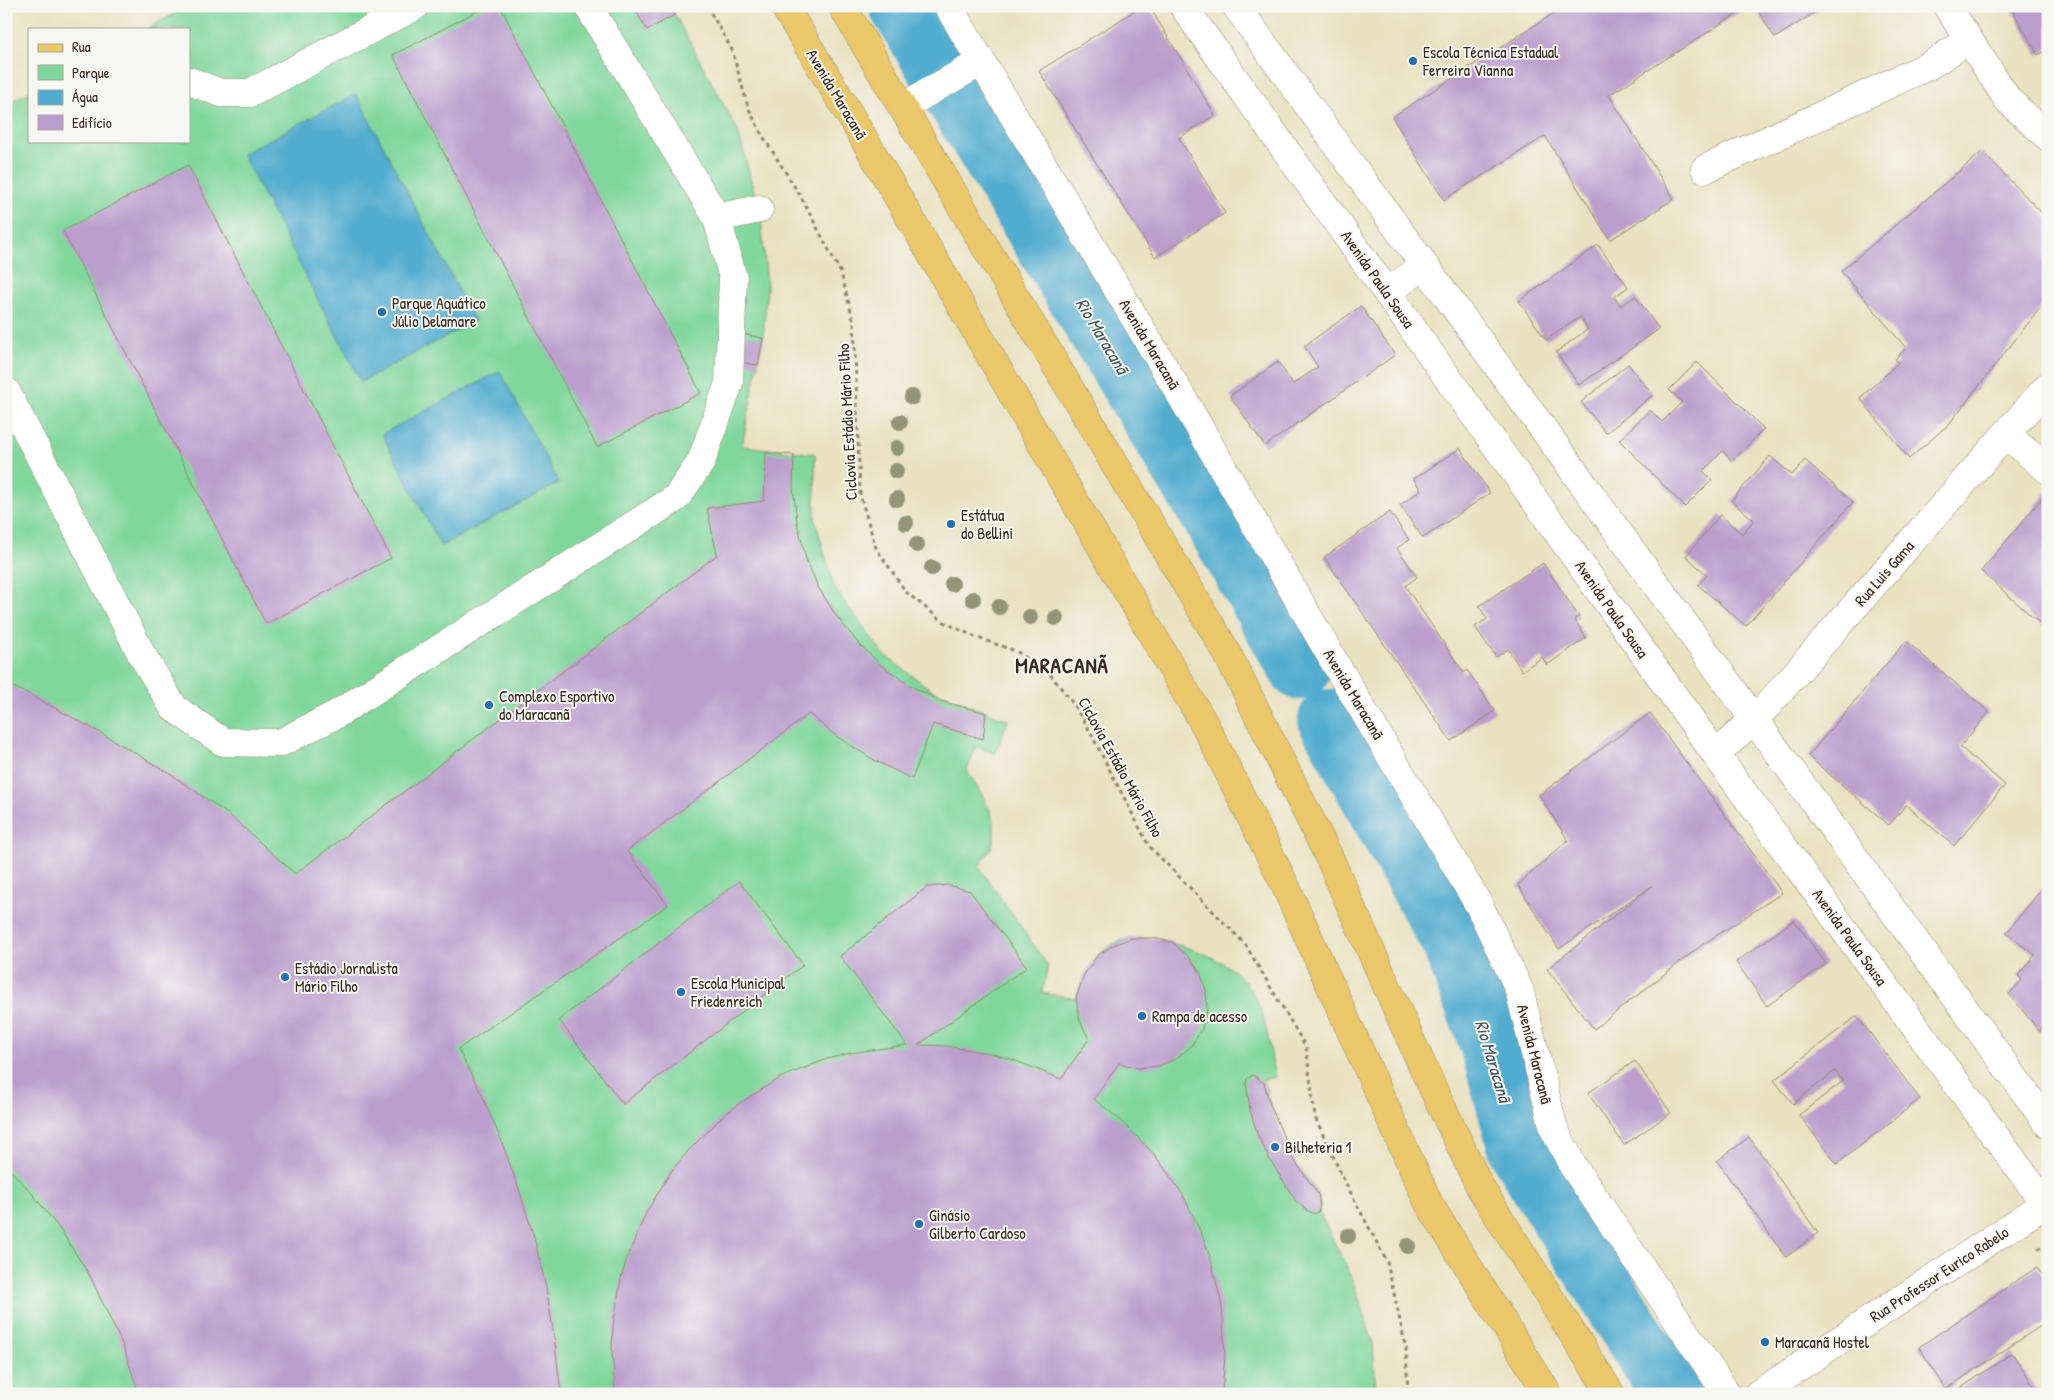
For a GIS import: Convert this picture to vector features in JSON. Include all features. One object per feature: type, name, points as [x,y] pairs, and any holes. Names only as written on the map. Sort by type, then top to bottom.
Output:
[{"type":"main road","name":"Avenida Maracanã","points":[[784,6],[860,132],[1206,727],[1284,883],[1429,1204],[1548,1394]]},
{"type":"main road","points":[[842,6],[908,103],[1226,651],[1329,857],[1426,1074],[1481,1189],[1611,1394]]},
{"type":"street","points":[[190,81],[222,93],[250,93],[414,6]]},
{"type":"street","points":[[6,391],[138,647],[174,708],[223,742],[280,743],[336,714],[676,498],[701,462],[729,383],[733,278],[717,218],[588,6]]},
{"type":"street","name":"Avenida Maracanã","points":[[948,6],[970,68],[1183,399],[1332,658],[1479,905],[1519,988],[1554,1129],[1573,1166],[1726,1394]]},
{"type":"street","name":"Avenida Paula Sousa","points":[[1183,6],[1716,755],[2047,1205]]},
{"type":"street","points":[[1236,6],[2048,1124]]},
{"type":"street","points":[[1951,8],[1969,40],[2008,100],[2048,137]]},
{"type":"street","points":[[1706,169],[1928,66],[1969,40]]},
{"type":"street","points":[[908,103],[970,68]]},
{"type":"street","points":[[717,218],[759,208]]},
{"type":"street","points":[[1387,292],[1424,266]]},
{"type":"street","name":"Rua Luis Gama","points":[[1716,755],[1753,720],[2048,386]]},
{"type":"street","points":[[2006,434],[2048,470]]},
{"type":"street","name":"Rua Professor Eurico Rabelo","points":[[1758,1394],[2047,1205]]},
{"type":"path","name":"Ciclovia Estádio Mário Filho","points":[[707,6],[732,50],[748,107],[761,133],[801,197],[841,274],[854,323],[860,495],[876,548],[906,592],[942,621],[975,637],[1016,651],[1048,673],[1069,698],[1086,724],[1149,846],[1245,944],[1306,1047],[1315,1118],[1387,1262],[1406,1348],[1408,1394]]},
{"type":"green space","name":"Complexo Esportivo do Maracanã","points":[[189,6],[670,6],[738,131],[761,218],[767,287],[763,338],[742,446],[815,454],[815,520],[834,587],[883,654],[933,691],[1008,720],[995,754],[976,746],[967,771],[988,807],[994,826],[992,846],[979,867],[1048,966],[1042,993],[1076,998],[1084,977],[1094,961],[1105,950],[1118,942],[1132,939],[1167,942],[1205,954],[1229,967],[1248,986],[1263,1018],[1275,1077],[1261,1080],[1265,1085],[1270,1105],[1288,1150],[1295,1163],[1315,1189],[1320,1204],[1319,1212],[1351,1275],[1373,1343],[1376,1394],[6,1394],[6,104],[28,93],[28,142],[190,142],[190,28],[149,28]]},
{"type":"water","points":[[356,94],[475,321],[361,382],[242,154]]},
{"type":"water","points":[[500,371],[559,483],[441,546],[382,434]]},
{"type":"building","points":[[487,6],[500,6],[701,393],[597,447],[393,55]]},
{"type":"building","points":[[633,6],[670,6],[675,15],[647,30]]},
{"type":"building","points":[[1142,6],[1149,6],[1215,115],[1179,138],[1225,213],[1155,257],[1039,71]]},
{"type":"building","points":[[1565,6],[1749,6],[1609,95],[1674,199],[1610,240],[1545,136],[1444,200],[1392,117]]},
{"type":"building","points":[[1755,6],[1825,6],[1775,38]]},
{"type":"building","points":[[2015,6],[2048,6],[2048,49],[2038,55],[2011,8]]},
{"type":"building","points":[[1982,152],[2048,219],[2048,298],[1949,424],[1909,459],[1860,398],[1898,363],[1895,359],[1906,348],[1841,271]]},
{"type":"building","points":[[188,165],[391,558],[266,624],[63,231]]},
{"type":"building","points":[[1598,245],[1628,287],[1614,297],[1621,306],[1635,296],[1659,329],[1579,385],[1556,352],[1588,329],[1580,317],[1546,340],[1519,301]]},
{"type":"building","points":[[1361,306],[1395,355],[1265,446],[1230,396],[1278,362],[1293,384],[1318,367],[1304,346]]},
{"type":"building","points":[[741,334],[763,338],[758,365],[736,362]]},
{"type":"building","points":[[1697,362],[1764,429],[1732,461],[1723,451],[1703,471],[1712,480],[1685,507],[1619,440],[1650,410],[1662,422],[1682,402],[1669,390]]},
{"type":"building","points":[[1628,364],[1653,395],[1606,433],[1581,402]]},
{"type":"building","points":[[1460,448],[1490,493],[1423,538],[1400,505],[1421,490],[1414,479]]},
{"type":"building","name":"Estádio Jornalista Mário Filho","points":[[766,453],[794,455],[793,487],[797,522],[806,559],[818,587],[835,614],[857,642],[881,665],[911,686],[941,701],[986,713],[983,739],[933,724],[912,779],[874,760],[836,736],[809,714],[627,851],[668,905],[458,1049],[481,1093],[501,1140],[534,1237],[546,1287],[561,1394],[139,1394],[123,1346],[90,1276],[62,1232],[30,1191],[6,1166],[6,684],[29,694],[101,733],[169,773],[232,817],[295,874],[717,555],[707,508],[764,501]]},
{"type":"building","points":[[1770,456],[1792,475],[1805,460],[1853,502],[1746,626],[1698,585],[1707,575],[1686,556],[1720,515],[1742,534],[1754,520],[1731,501]]},
{"type":"building","points":[[2048,491],[2048,624],[2044,627],[1981,571]]},
{"type":"building","points":[[1390,512],[1409,540],[1397,548],[1417,577],[1405,586],[1464,673],[1467,670],[1495,711],[1451,741],[1324,557]]},
{"type":"building","points":[[1543,563],[1579,617],[1574,619],[1586,638],[1547,665],[1542,657],[1522,671],[1508,649],[1496,657],[1475,627],[1487,619],[1479,606]]},
{"type":"building","points":[[1906,641],[1989,712],[1960,747],[2005,785],[1954,846],[1906,805],[1889,825],[1808,756]]},
{"type":"building","points":[[1650,713],[1782,893],[1702,945],[1594,1029],[1547,969],[1652,886],[1559,949],[1518,885],[1568,840],[1539,795]]},
{"type":"building","name":"Escola Municipal Friedenreich","points":[[739,881],[803,965],[623,1104],[559,1020]]},
{"type":"building","points":[[2048,881],[2048,1000],[2044,1006],[2048,1014],[2040,1032],[2009,994],[2022,980],[2018,975],[2035,955],[2006,933]]},
{"type":"building","name":"Ginásio Gilberto Cardoso","points":[[948,885],[970,891],[1027,967],[918,1045],[946,1046],[994,1054],[1061,1079],[1089,1039],[1080,1021],[1076,998],[1084,975],[1097,956],[1113,945],[1132,938],[1153,938],[1172,942],[1188,956],[1200,972],[1206,990],[1207,1010],[1202,1029],[1191,1046],[1176,1059],[1158,1066],[1138,1068],[1119,1063],[1094,1099],[1120,1120],[1154,1154],[1182,1193],[1203,1237],[1211,1260],[1222,1306],[1225,1355],[1222,1394],[615,1394],[612,1350],[613,1326],[621,1278],[628,1255],[647,1211],[672,1170],[722,1117],[741,1102],[782,1077],[827,1059],[850,1053],[907,1045],[840,956],[927,887]]},
{"type":"building","points":[[1794,920],[1826,964],[1767,1006],[1736,962]]},
{"type":"building","points":[[1857,1016],[1920,1099],[1837,1164],[1799,1115],[1843,1081],[1835,1071],[1793,1104],[1774,1080]]},
{"type":"building","points":[[1635,1061],[1671,1113],[1624,1145],[1588,1093]]},
{"type":"building","name":"Bilheteria 1","points":[[1253,1075],[1264,1083],[1270,1104],[1292,1157],[1318,1194],[1320,1206],[1315,1214],[1306,1210],[1296,1201],[1270,1160],[1258,1136],[1250,1110],[1246,1083],[1247,1079]]},
{"type":"building","points":[[1749,1137],[1818,1233],[1786,1257],[1717,1161]]},
{"type":"building","points":[[2037,1267],[2048,1283],[2048,1321],[1946,1389],[1919,1347]]},
{"type":"building","points":[[2012,1353],[2037,1390],[2031,1394],[1952,1394]]},
{"type":"waterway","name":"Rio Maracanã","points":[[900,6],[1215,521],[1300,669]]},
{"type":"waterway","name":"Rio Maracanã","points":[[1329,720],[1453,944],[1490,1043],[1520,1151],[1671,1394]]},
{"type":"place","name":"Escola Técnica Estadual Ferreira Vianna","points":[[1413,61]]},
{"type":"place","name":"Parque Aquático Júlio Delamare","points":[[382,312]]},
{"type":"place","name":"Estátua do Bellini","points":[[951,524]]},
{"type":"place","name":"Complexo Esportivo do Maracanã","points":[[489,705]]},
{"type":"place","name":"Estádio Jornalista Mário Filho","points":[[285,977]]},
{"type":"place","name":"Escola Municipal Friedenreich","points":[[681,992]]},
{"type":"place","name":"Rampa de acesso","points":[[1142,1016]]},
{"type":"place","name":"Bilheteria 1","points":[[1275,1147]]},
{"type":"place","name":"Ginásio Gilberto Cardoso","points":[[919,1224]]},
{"type":"place","name":"Maracanã Hostel","points":[[1765,1342]]},
{"type":"district","name":"MARACANÃ","points":[[1062,666]]}]
